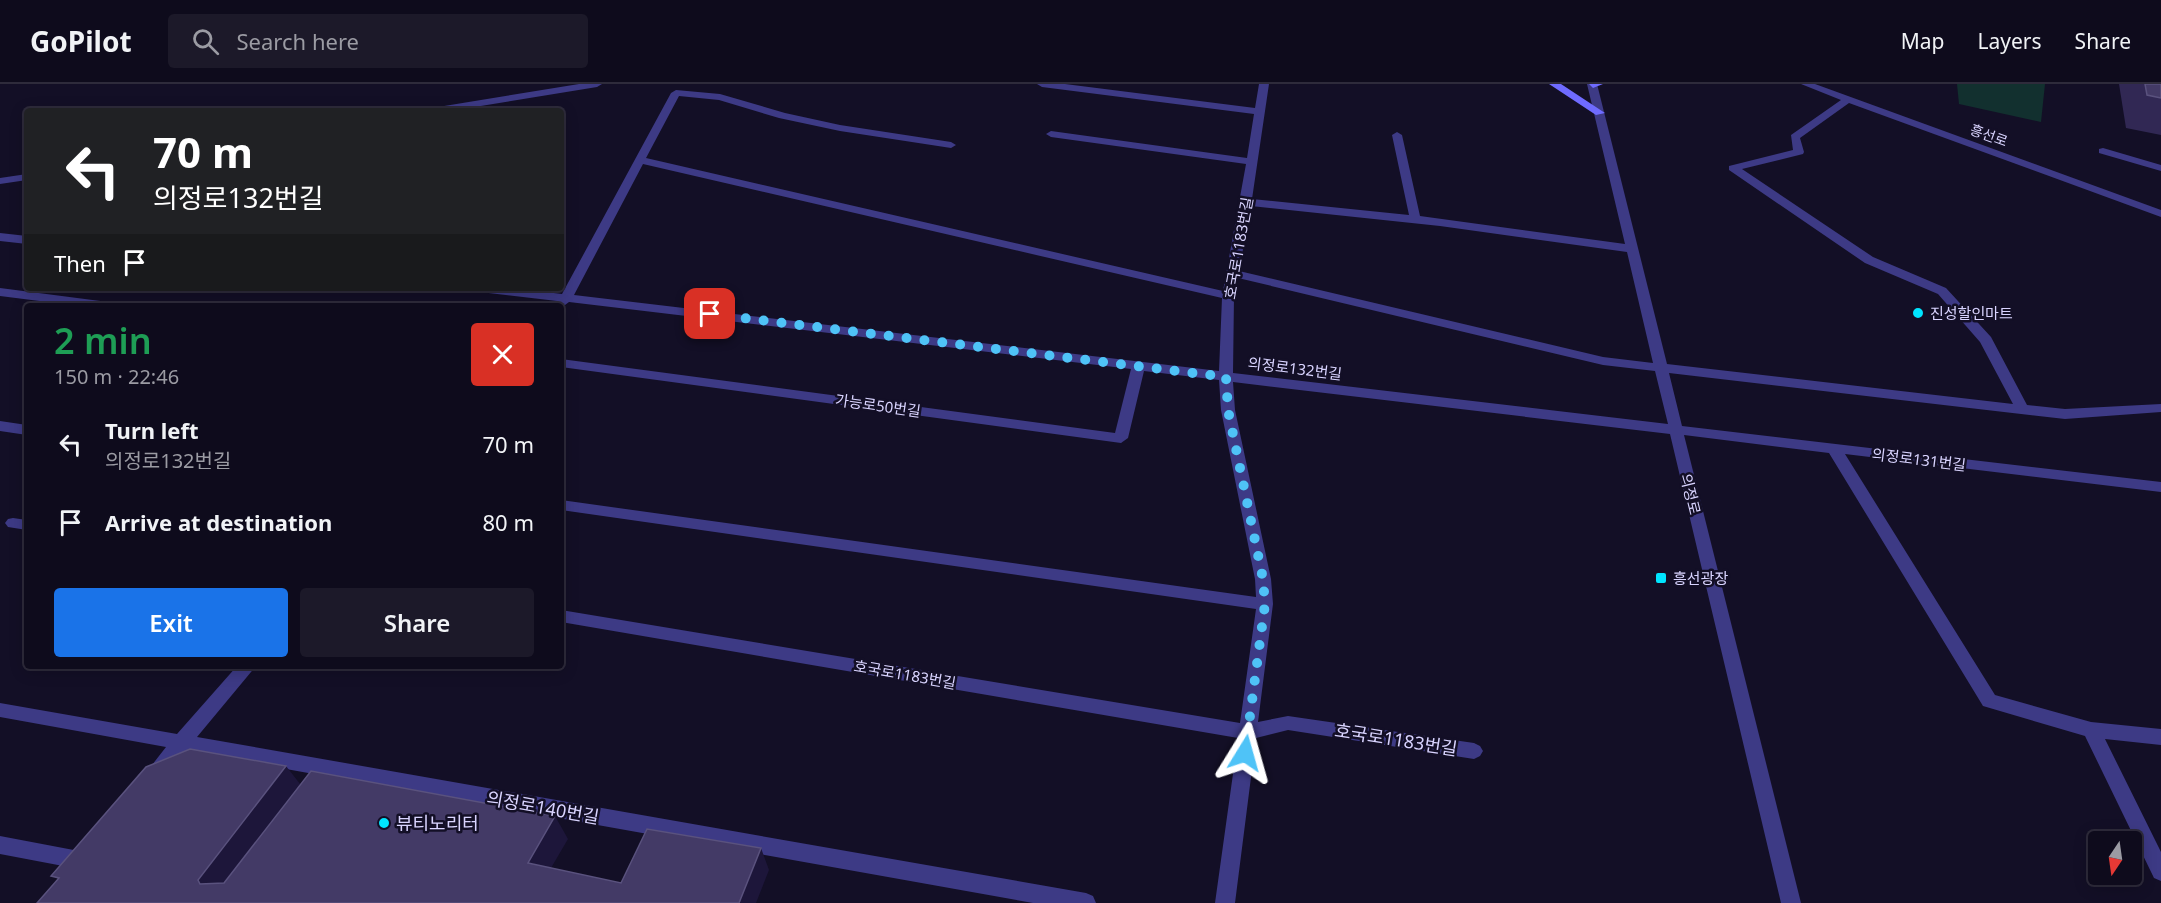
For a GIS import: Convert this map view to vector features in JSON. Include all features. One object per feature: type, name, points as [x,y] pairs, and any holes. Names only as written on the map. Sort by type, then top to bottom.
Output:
[{"type":"street","points":[[450,108],[597,84]]},
{"type":"street","points":[[1042,84],[1260,112]]},
{"type":"street","name":"호국로1183번길","points":[[1226,903],[1265,604],[1263,579],[1228,410],[1226,377],[1228,296],[1246,202],[1264,84]]},
{"type":"street","points":[[1554,84],[1599,113]]},
{"type":"street","name":"의정로","points":[[1594,84],[1599,113],[1791,903]]},
{"type":"street","name":"흥선로","points":[[1806,84],[2161,214]]},
{"type":"street","points":[[563,302],[640,160],[673,88],[720,97],[783,116],[840,128],[951,145]]},
{"type":"street","points":[[1849,99],[1795,137],[1799,152],[1733,168],[1869,260],[1942,291],[1986,340],[2023,410]]},
{"type":"street","points":[[1051,134],[1252,162]]},
{"type":"street","points":[[1397,135],[1415,218]]},
{"type":"street","points":[[2103,151],[2161,168]]},
{"type":"street","points":[[640,160],[1228,296]]},
{"type":"street","points":[[0,182],[24,178]]},
{"type":"street","points":[[1246,202],[1507,229],[1632,249]]},
{"type":"street","points":[[0,237],[24,240]]},
{"type":"street","points":[[1232,273],[1603,361],[2065,414],[2161,408]]},
{"type":"street","name":"의정로132번길","points":[[498,291],[563,302],[1138,366],[1676,431]]},
{"type":"street","points":[[0,292],[85,303]]},
{"type":"street","name":"가능로50번길","points":[[564,363],[1121,438],[1138,366]]},
{"type":"street","points":[[0,426],[24,430]]},
{"type":"street","name":"의정로131번길","points":[[1676,431],[2161,487]]},
{"type":"street","points":[[1834,449],[1989,701],[2091,730],[2161,737]]},
{"type":"street","points":[[564,505],[1265,604]]},
{"type":"street","name":"호국로1183번길","points":[[564,617],[1248,732],[1288,723],[1474,751]]},
{"type":"street","points":[[143,785],[244,669]]},
{"type":"street","name":"의정로140번길","points":[[0,710],[1086,903]]},
{"type":"street","points":[[2091,730],[2161,872]]},
{"type":"street","points":[[318,789],[333,770]]},
{"type":"street","points":[[64,877],[93,843]]},
{"type":"street","points":[[0,844],[79,860]]},
{"type":"green space","points":[[1957,84],[2045,84],[2041,122],[1959,104]]},
{"type":"building","points":[[2145,84],[2161,84],[2161,98],[2147,95]]},
{"type":"building","points":[[190,749],[286,766],[198,880],[200,884],[224,883],[311,771],[555,816],[528,863],[621,883],[647,829],[761,848],[739,903],[37,903],[59,878],[51,876],[146,767]]},
{"type":"place","name":"진성할인마트","points":[[1918,313]]},
{"type":"place","name":"흥선광장","points":[[1661,578]]},
{"type":"place","name":"뷰티노리터","points":[[384,823]]},
{"type":"route","points":[[710,314],[1226,377],[1228,410],[1263,579],[1265,604],[1245,753]]}]
